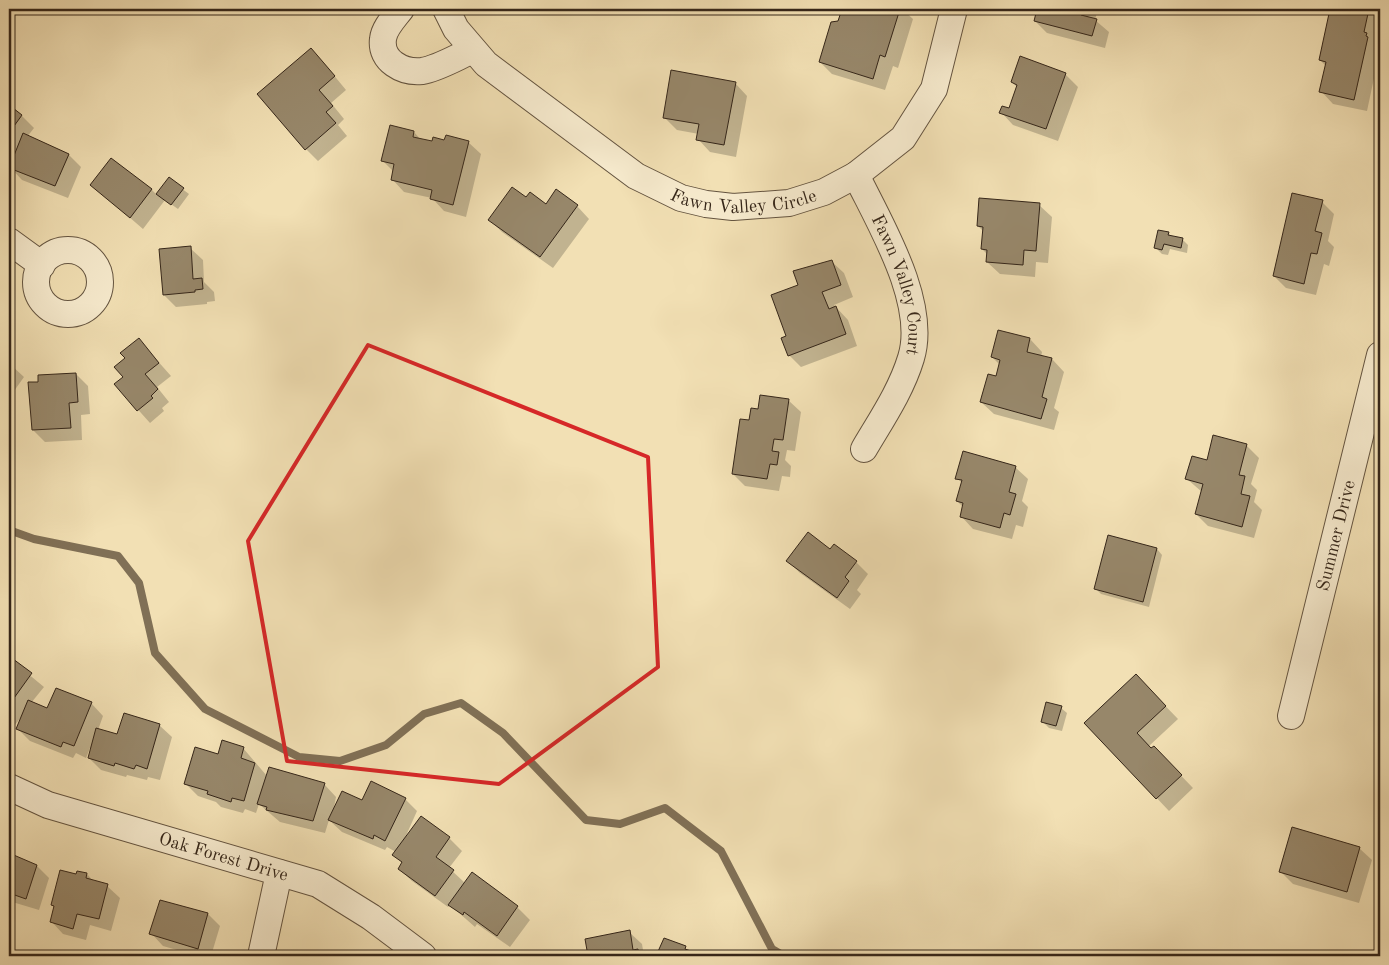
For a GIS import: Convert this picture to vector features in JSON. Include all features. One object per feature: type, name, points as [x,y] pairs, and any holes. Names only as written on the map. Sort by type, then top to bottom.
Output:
[{"type":"street","points":[[401,9],[391,22],[383,38],[385,54],[398,68],[422,71],[473,50]]},
{"type":"street","name":"Fawn Valley Circle","points":[[446,9],[456,29],[486,64],[636,176],[681,198],[706,204],[733,207],[789,203],[824,192],[856,175],[903,138],[934,89],[954,9]]},
{"type":"street","name":"Fawn Valley Court","points":[[856,175],[904,273],[914,322],[912,356],[900,389],[864,449]]},
{"type":"street","points":[[9,241],[42,265]]},
{"type":"street","name":"Summer Drive","points":[[1291,716],[1380,355]]},
{"type":"street","name":"Oak Forest Drive","points":[[9,787],[48,805],[318,884],[346,900],[424,956]]},
{"type":"street","points":[[260,956],[279,873]]},
{"type":"highlighted area","points":[[368,345],[648,457],[658,667],[499,784],[287,761],[248,541]]},
{"type":"building","points":[[842,9],[900,9],[885,57],[880,55],[873,79],[819,62],[831,22],[838,21]]},
{"type":"building","points":[[1037,9],[1083,9],[1081,15],[1097,19],[1092,36],[1034,21]]},
{"type":"building","points":[[1330,9],[1369,9],[1364,32],[1367,33],[1366,36],[1368,37],[1354,100],[1319,92],[1326,62],[1319,60]]},
{"type":"building","points":[[311,48],[335,76],[319,90],[333,106],[326,112],[336,123],[305,150],[257,94]]},
{"type":"building","points":[[1020,56],[1066,73],[1046,129],[999,113],[1002,106],[1009,108],[1017,85],[1011,82]]},
{"type":"building","points":[[671,70],[736,82],[724,145],[696,140],[699,124],[663,118]]},
{"type":"building","points":[[9,105],[22,115],[9,133]]},
{"type":"building","points":[[390,125],[414,131],[413,137],[432,141],[433,137],[444,140],[446,135],[469,141],[453,205],[430,199],[432,190],[391,180],[394,164],[381,161]]},
{"type":"building","points":[[23,133],[69,154],[55,186],[9,168]]},
{"type":"building","points":[[111,158],[152,189],[130,218],[90,185]]},
{"type":"building","points":[[169,177],[184,188],[171,205],[156,194]]},
{"type":"building","points":[[512,187],[526,197],[530,192],[546,204],[556,189],[578,205],[540,257],[488,220]]},
{"type":"building","points":[[1292,193],[1323,200],[1315,231],[1322,233],[1317,254],[1311,253],[1304,284],[1273,276]]},
{"type":"building","points":[[979,198],[1040,203],[1036,251],[1024,250],[1023,265],[986,262],[987,250],[981,249],[983,227],[977,226]]},
{"type":"building","points":[[1158,230],[1169,232],[1168,235],[1183,238],[1181,248],[1164,244],[1162,250],[1154,248]]},
{"type":"building","points":[[191,246],[193,279],[202,278],[203,289],[195,290],[195,292],[163,295],[159,249]]},
{"type":"building","points":[[832,260],[841,285],[822,292],[829,309],[836,306],[846,334],[788,356],[781,338],[786,336],[771,295],[798,285],[793,271]]},
{"type":"building","points":[[998,330],[1030,338],[1027,352],[1052,358],[1042,397],[1047,399],[1041,419],[980,402],[988,374],[996,376],[1000,360],[991,357]]},
{"type":"building","points":[[139,338],[159,363],[145,374],[158,389],[151,396],[153,398],[137,411],[114,384],[123,377],[114,367],[125,358],[120,353]]},
{"type":"building","points":[[76,373],[78,402],[69,403],[71,428],[32,430],[28,382],[38,382],[38,375]]},
{"type":"building","points":[[760,395],[789,399],[783,440],[774,439],[772,451],[779,452],[777,465],[770,464],[767,479],[732,474],[740,419],[749,420],[751,408],[758,409]]},
{"type":"building","points":[[1213,435],[1247,444],[1239,475],[1245,476],[1241,494],[1250,496],[1242,527],[1195,514],[1203,484],[1185,479],[1192,456],[1207,460]]},
{"type":"building","points":[[963,451],[1016,466],[1009,492],[1016,494],[1010,515],[1004,513],[1000,528],[960,517],[963,503],[956,501],[962,480],[955,479]]},
{"type":"building","points":[[808,532],[830,549],[834,544],[857,561],[845,577],[849,581],[837,598],[786,561]]},
{"type":"building","points":[[1108,535],[1157,548],[1143,602],[1094,589]]},
{"type":"building","points":[[9,656],[32,673],[9,705]]},
{"type":"building","points":[[1136,674],[1166,706],[1137,733],[1151,748],[1154,746],[1182,775],[1156,799],[1084,723]]},
{"type":"building","points":[[56,688],[92,702],[74,746],[63,742],[61,747],[16,729],[28,700],[47,708]]},
{"type":"building","points":[[1046,702],[1062,706],[1056,726],[1041,722]]},
{"type":"building","points":[[124,713],[160,724],[147,769],[136,765],[134,769],[115,763],[114,766],[88,758],[96,728],[117,734]]},
{"type":"building","points":[[222,740],[244,747],[241,758],[255,763],[244,801],[232,798],[231,802],[207,794],[208,791],[184,784],[195,747],[218,754]]},
{"type":"building","points":[[269,767],[325,783],[313,821],[266,810],[267,807],[257,804]]},
{"type":"building","points":[[371,781],[406,798],[385,841],[374,835],[373,839],[328,820],[342,791],[362,800]]},
{"type":"building","points":[[421,816],[450,837],[436,857],[454,870],[435,896],[398,869],[402,862],[392,855]]},
{"type":"building","points":[[1292,827],[1360,847],[1347,892],[1279,872]]},
{"type":"building","points":[[9,853],[37,865],[26,899],[9,893]]},
{"type":"building","points":[[60,870],[76,874],[77,871],[87,873],[86,878],[108,884],[99,919],[77,914],[73,929],[50,922],[54,906],[51,905]]},
{"type":"building","points":[[472,872],[518,906],[497,936],[464,912],[463,915],[448,905]]},
{"type":"building","points":[[160,900],[208,913],[198,949],[149,934]]},
{"type":"building","points":[[630,930],[633,950],[638,949],[639,956],[588,956],[585,939]]},
{"type":"building","points":[[664,938],[686,946],[685,949],[705,956],[656,956]]},
{"type":"waterway","points":[[9,530],[34,539],[118,556],[139,583],[155,653],[205,709],[299,757],[340,761],[386,745],[424,714],[461,703],[503,733],[586,820],[620,824],[665,808],[721,851],[772,949],[784,956]]}]
